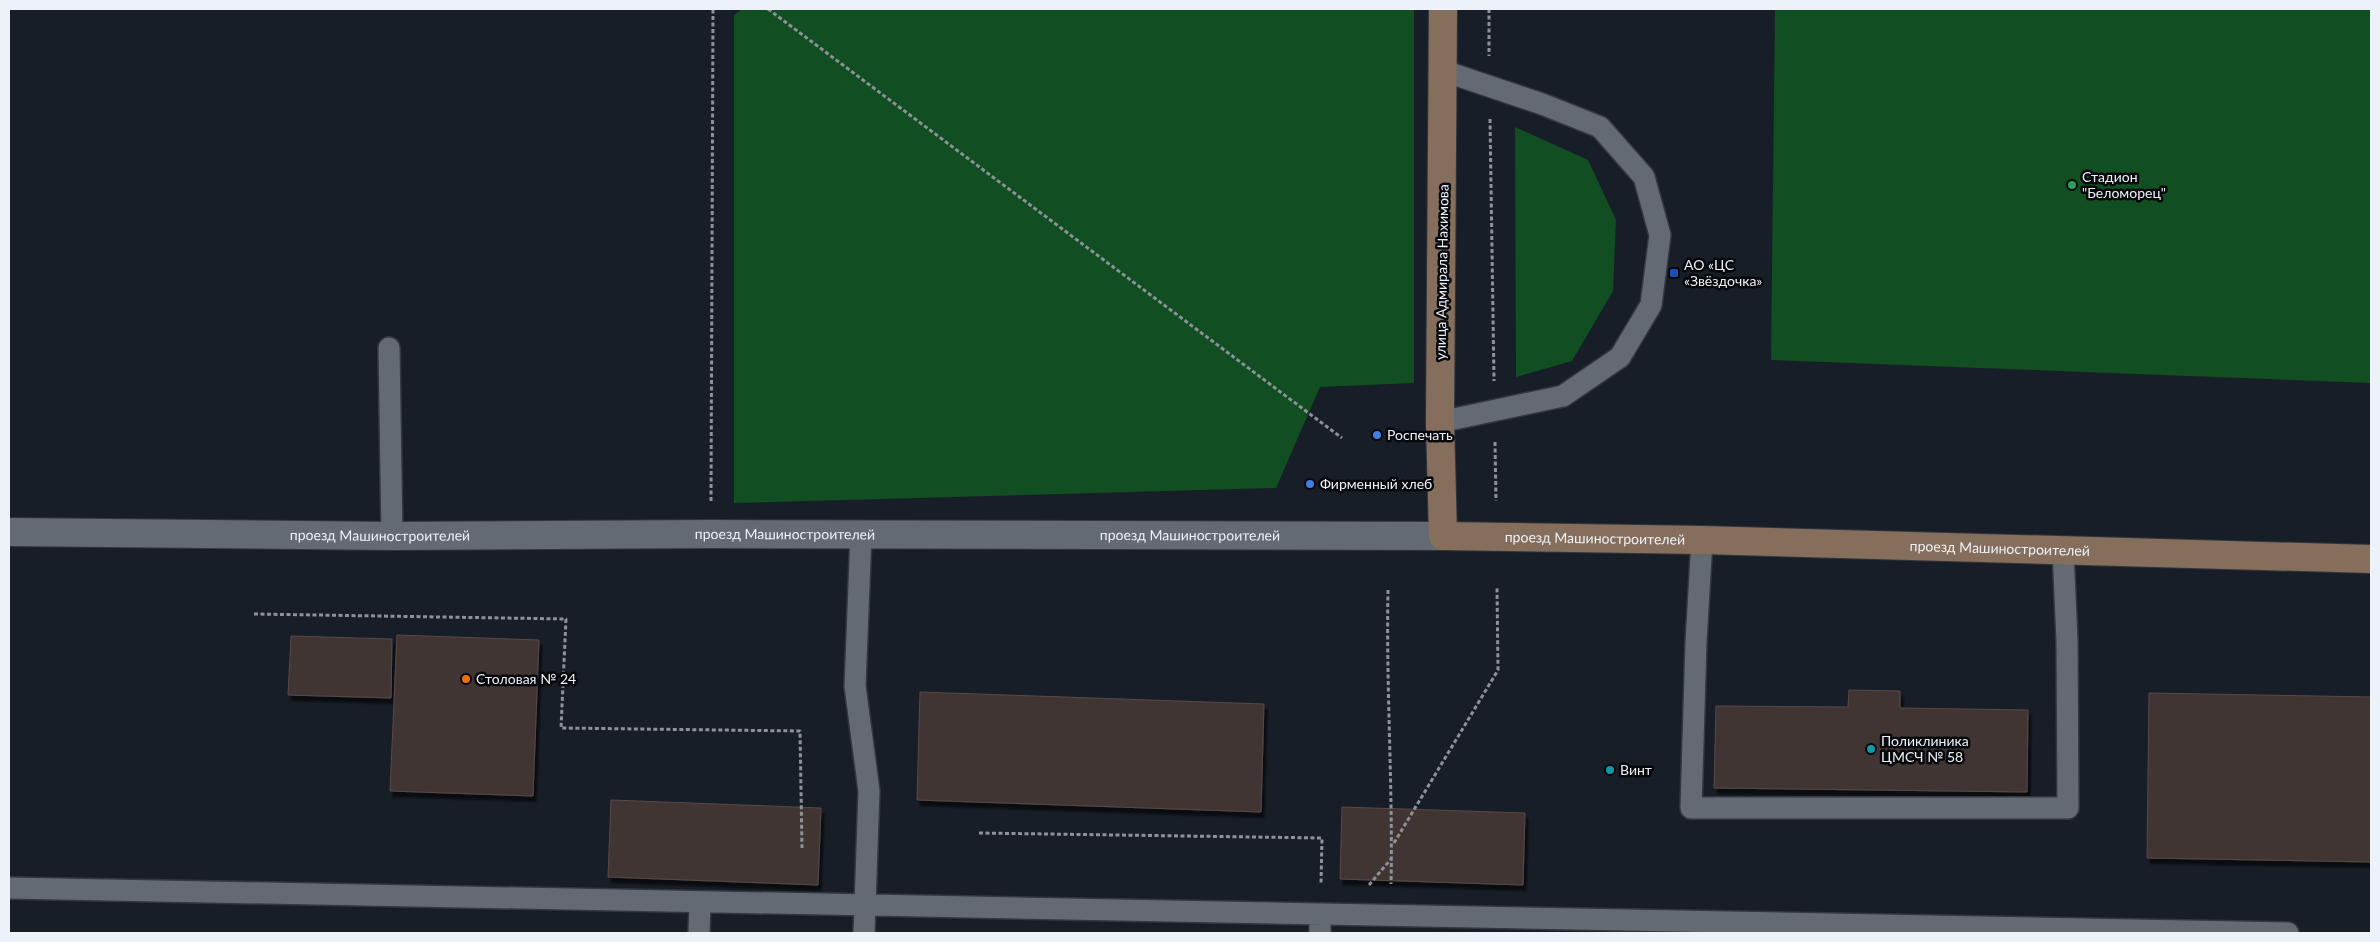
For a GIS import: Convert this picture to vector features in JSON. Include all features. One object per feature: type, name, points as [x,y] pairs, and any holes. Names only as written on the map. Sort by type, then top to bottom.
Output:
[{"type":"street","name":"улица Адмирала Нахимова","points":[[1443,9],[1440,422],[1443,536]]},
{"type":"street","name":"проезд Машиностроителей","points":[[9,532],[392,536],[711,534],[1443,536],[1702,540],[2371,559]]},
{"type":"lane","points":[[1440,422],[1563,396],[1620,357],[1651,305],[1660,235],[1644,177],[1600,127],[1542,104],[1444,71]]},
{"type":"lane","points":[[389,348],[392,536]]},
{"type":"lane","points":[[861,534],[855,686],[869,791],[864,933]]},
{"type":"lane","points":[[1702,540],[1690,808],[2068,808],[2067,640],[2063,551]]},
{"type":"lane","points":[[9,888],[865,906],[1320,924],[2288,933]]},
{"type":"lane","points":[[699,933],[700,902]]},
{"type":"path","points":[[711,534],[713,9]]},
{"type":"path","points":[[768,9],[1342,438]]},
{"type":"path","points":[[1489,9],[1496,501]]},
{"type":"path","points":[[1392,844],[1498,670],[1497,587]]},
{"type":"path","points":[[1388,590],[1387,668],[1392,844],[1391,885]]},
{"type":"path","points":[[254,614],[566,619],[562,728],[800,731],[802,848]]},
{"type":"path","points":[[979,833],[1322,838],[1321,884]]},
{"type":"path","points":[[1367,888],[1391,859]]},
{"type":"green space","points":[[742,9],[1414,9],[1414,383],[1320,387],[1276,488],[734,503],[734,15]]},
{"type":"green space","name":"Стадион \"Беломорец\"","points":[[1775,9],[2371,9],[2371,383],[1771,360]]},
{"type":"green space","points":[[1515,127],[1588,160],[1616,220],[1613,291],[1572,361],[1516,377]]},
{"type":"building","name":"Столовая № 24","points":[[397,635],[539,640],[533,796],[390,791]]},
{"type":"building","points":[[291,636],[392,639],[391,698],[288,695]]},
{"type":"building","name":"Поликлиника ЦМСЧ № 58","points":[[1849,690],[1900,691],[1900,708],[2028,710],[2027,792],[1714,788],[1716,706],[1848,707]]},
{"type":"building","points":[[920,692],[1264,704],[1261,812],[917,800]]},
{"type":"building","points":[[2149,693],[2371,697],[2371,862],[2147,858]]},
{"type":"building","points":[[611,800],[821,808],[818,885],[608,877]]},
{"type":"building","points":[[1342,807],[1525,813],[1523,885],[1340,879]]},
{"type":"place","name":"Стадион \"Беломорец\"","points":[[2072,185]]},
{"type":"place","name":"АО «ЦС «Звёздочка»","points":[[1674,273]]},
{"type":"place","name":"Роспечать","points":[[1377,435]]},
{"type":"place","name":"Фирменный хлеб","points":[[1310,484]]},
{"type":"place","name":"Столовая № 24","points":[[466,679]]},
{"type":"place","name":"Поликлиника ЦМСЧ № 58","points":[[1871,749]]},
{"type":"place","name":"Винт","points":[[1610,770]]}]
